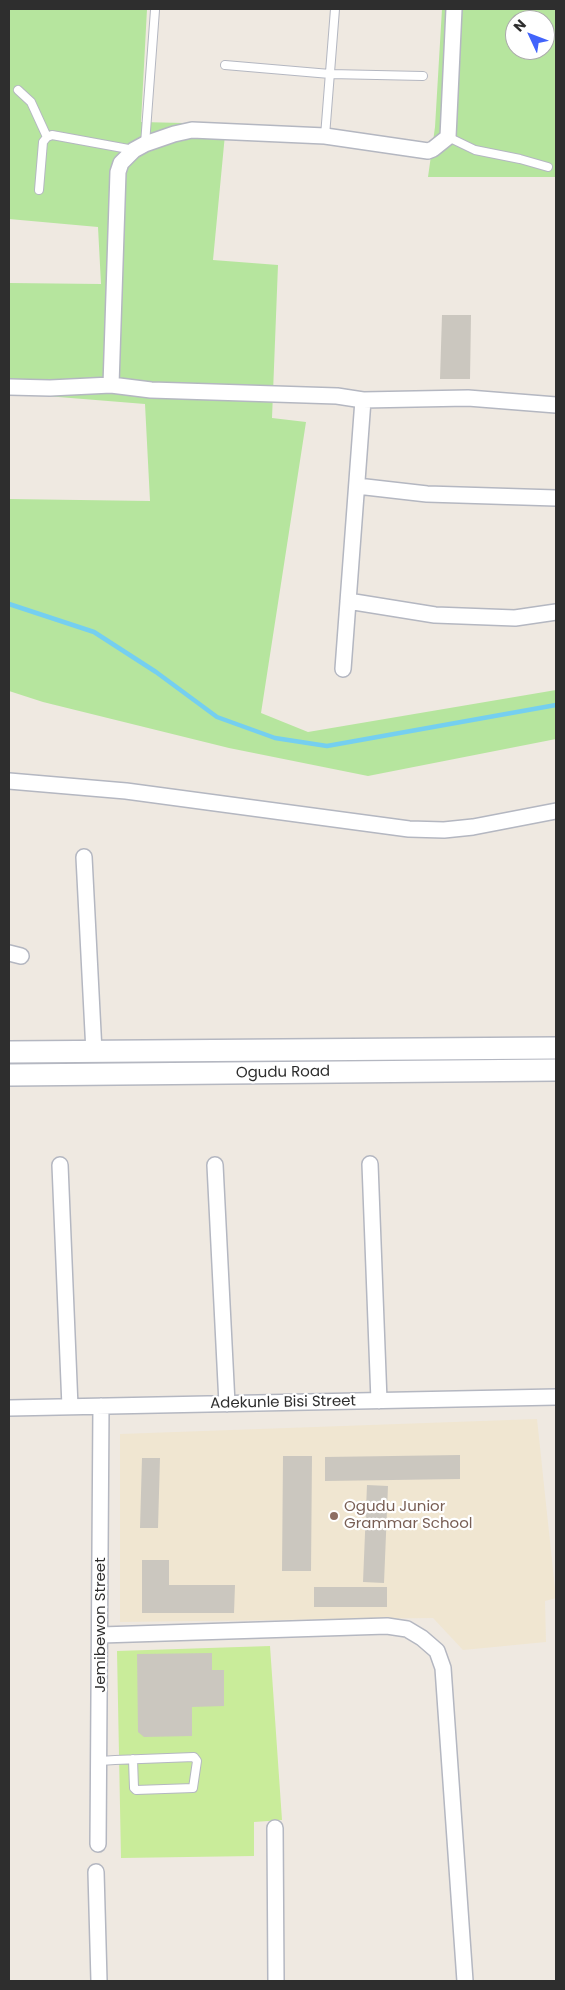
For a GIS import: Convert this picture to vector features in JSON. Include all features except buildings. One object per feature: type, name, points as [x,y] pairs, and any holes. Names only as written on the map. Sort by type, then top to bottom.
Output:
[{"type":"main road","name":"Ogudu Road","points":[[9,1052],[556,1048]]},
{"type":"main road","points":[[212,1074],[213,1051]]},
{"type":"main road","name":"Ogudu Road","points":[[9,1075],[556,1070]]},
{"type":"street","points":[[111,385],[118,172],[121,163],[139,147],[174,134],[192,130],[325,136],[428,151],[441,144],[448,137],[454,9]]},
{"type":"street","points":[[9,387],[50,388],[111,385],[151,390],[337,396],[363,400],[468,398],[556,405]]},
{"type":"street","points":[[343,669],[363,400]]},
{"type":"street","points":[[357,486],[427,494],[556,498]]},
{"type":"street","points":[[348,601],[435,615],[515,618],[556,612]]},
{"type":"street","points":[[9,781],[126,791],[409,829],[444,830],[473,827],[556,811]]},
{"type":"street","points":[[84,857],[94,1052]]},
{"type":"street","points":[[370,1164],[379,1401]]},
{"type":"street","points":[[60,1165],[70,1407]]},
{"type":"street","points":[[215,1165],[227,1404]]},
{"type":"street","name":"Adekunle Bisi Street","points":[[9,1408],[556,1397]]},
{"type":"street","name":"Jemibewon Street","points":[[98,1844],[101,1406]]},
{"type":"street","points":[[100,1635],[387,1626],[407,1629],[422,1638],[437,1651],[443,1668],[465,1981]]},
{"type":"street","points":[[275,1828],[276,1981]]},
{"type":"street","points":[[96,1872],[99,1981]]},
{"type":"lane","points":[[325,136],[335,9]]},
{"type":"lane","points":[[39,190],[43,142],[47,137],[52,135],[139,147],[155,10]]},
{"type":"lane","points":[[225,65],[330,74],[424,76]]},
{"type":"lane","points":[[18,90],[31,102],[47,137]]},
{"type":"lane","points":[[448,137],[475,150],[548,167]]},
{"type":"lane","points":[[100,1761],[133,1759],[194,1757],[197,1761],[193,1788],[136,1790],[134,1788],[133,1759]]},
{"type":"shaded area","name":"Ogudu Junior Grammar School","points":[[537,1419],[556,1598],[545,1601],[546,1642],[463,1650],[433,1618],[120,1622],[120,1434]]},
{"type":"green space","points":[[9,9],[147,9],[141,122],[226,124],[213,260],[278,265],[272,418],[306,422],[261,713],[308,732],[556,690],[556,739],[368,776],[229,748],[43,702],[9,691],[9,499],[150,501],[145,404],[9,393],[9,283],[101,284],[98,227],[9,219]]},
{"type":"green space","points":[[442,9],[556,9],[556,177],[428,177],[435,127]]},
{"type":"green space","points":[[270,1646],[282,1820],[254,1822],[254,1856],[121,1858],[117,1651]]},
{"type":"waterway","points":[[9,604],[94,632],[156,672],[217,717],[275,738],[327,746],[556,705]]},
{"type":"place","name":"Ogudu Junior Grammar School","points":[[334,1516]]}]
